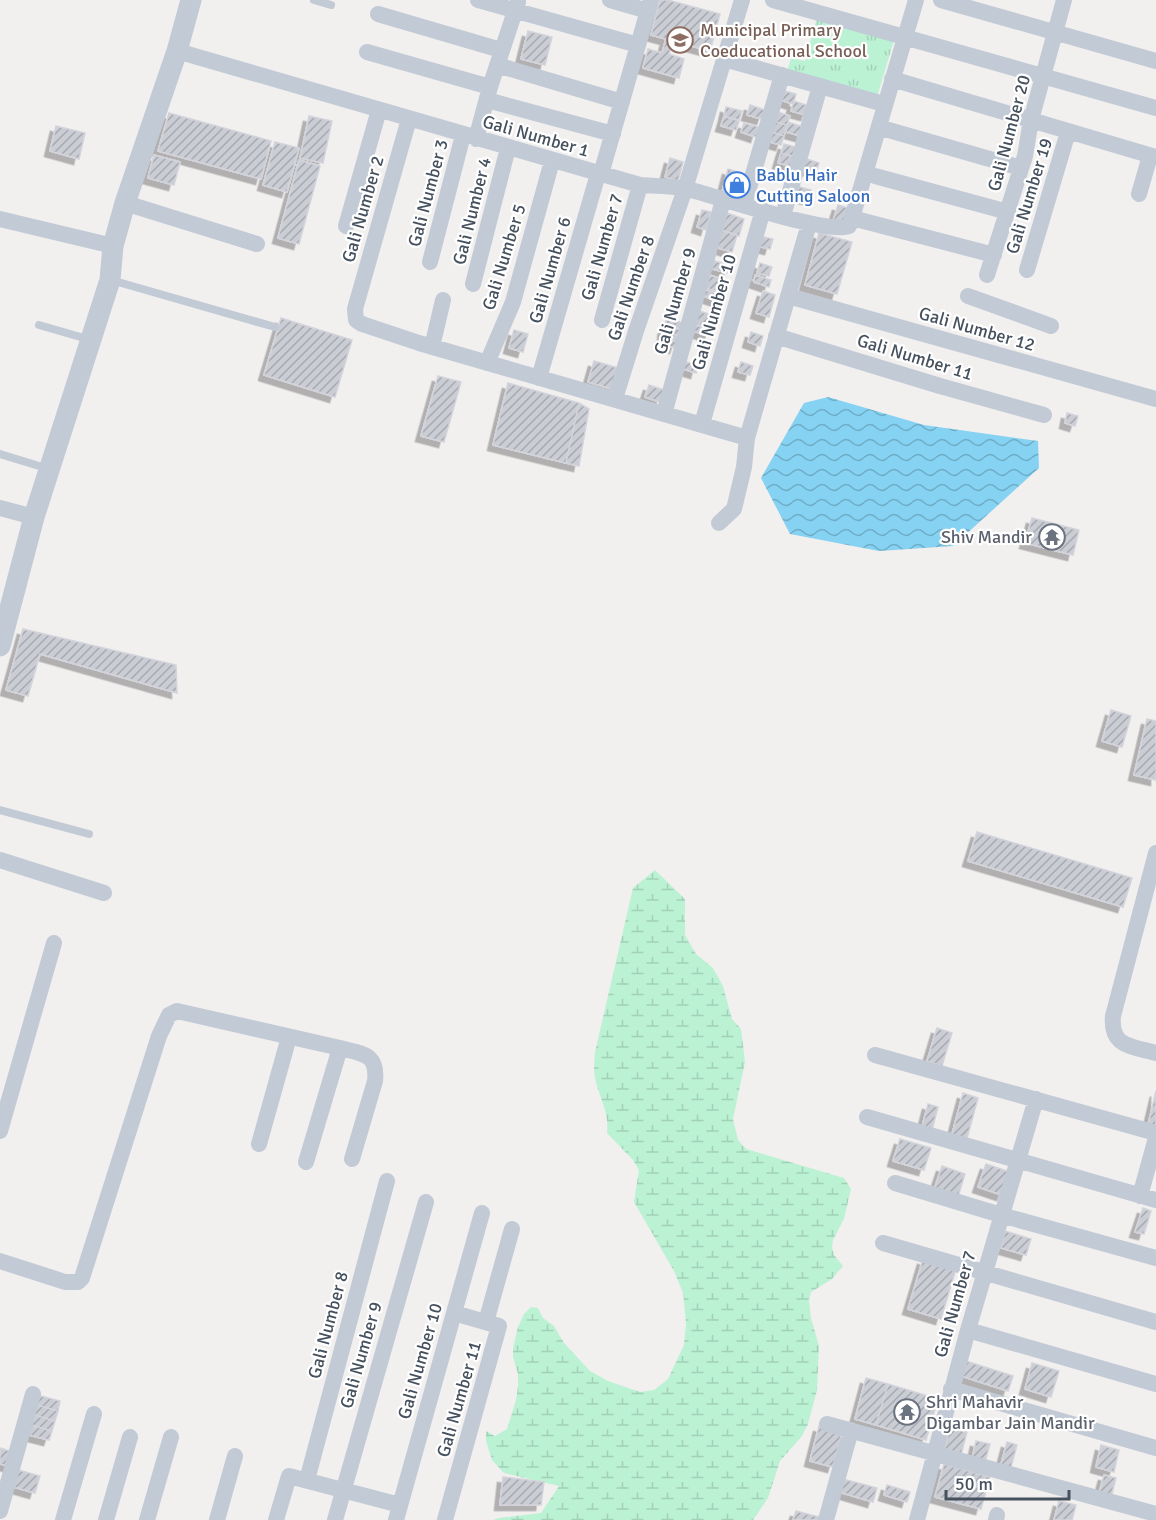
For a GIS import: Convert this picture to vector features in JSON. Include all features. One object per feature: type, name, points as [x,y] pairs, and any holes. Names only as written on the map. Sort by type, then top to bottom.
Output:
[{"type":"street","points":[[0,642],[34,517],[110,280],[113,246],[125,203],[177,51],[191,0]]},
{"type":"street","points":[[478,0],[517,5],[593,33],[638,45]]},
{"type":"street","points":[[610,0],[650,5]]},
{"type":"street","name":"Gali Number 8","points":[[615,399],[685,189],[742,0]]},
{"type":"street","points":[[773,0],[1156,108]]},
{"type":"street","points":[[916,0],[852,218],[994,255]]},
{"type":"street","points":[[941,0],[1156,61]]},
{"type":"street","name":"Gali Number 20","points":[[987,274],[1021,168],[1031,120],[1064,0]]},
{"type":"street","name":"Gali Number 3","points":[[430,262],[470,137],[488,93],[517,5]]},
{"type":"street","name":"Gali Number 6","points":[[539,378],[650,5]]},
{"type":"street","points":[[378,14],[622,102]]},
{"type":"street","name":"Gali Number 1","points":[[177,51],[640,185],[685,189],[809,224],[842,229],[849,226],[852,218]]},
{"type":"street","points":[[367,52],[612,134]]},
{"type":"street","points":[[724,59],[884,104]]},
{"type":"street","points":[[744,205],[782,75]]},
{"type":"street","points":[[892,79],[1153,156],[1139,194]]},
{"type":"street","points":[[783,216],[820,86]]},
{"type":"street","points":[[346,226],[379,110]]},
{"type":"street","name":"Gali Number 2","points":[[409,119],[355,309],[356,320],[432,346]]},
{"type":"street","points":[[885,129],[1021,168]]},
{"type":"street","name":"Gali Number 19","points":[[1027,270],[1068,132]]},
{"type":"street","name":"Gali Number 4","points":[[473,284],[508,148]]},
{"type":"street","name":"Gali Number 5","points":[[487,363],[513,302],[552,160]]},
{"type":"street","points":[[875,176],[1008,212]]},
{"type":"street","name":"Gali Number 7","points":[[602,320],[640,185]]},
{"type":"street","name":"Gali Number 9","points":[[664,414],[723,200]]},
{"type":"street","points":[[125,203],[257,244]]},
{"type":"street","name":"Gali Number 10","points":[[702,424],[763,210]]},
{"type":"street","points":[[0,219],[113,246]]},
{"type":"street","points":[[719,523],[734,509],[744,467],[747,438],[809,224]]},
{"type":"street","name":"Gali Number 12","points":[[788,296],[1156,399]]},
{"type":"street","points":[[968,296],[1051,326]]},
{"type":"street","points":[[443,300],[432,346],[747,438]]},
{"type":"street","name":"Gali Number 11","points":[[776,336],[1044,415]]},
{"type":"street","points":[[0,508],[34,517]]},
{"type":"street","points":[[1156,854],[1151,890],[1113,1016],[1112,1029],[1115,1038],[1127,1045],[1156,1053]]},
{"type":"street","points":[[0,860],[104,893]]},
{"type":"street","points":[[0,1131],[54,943]]},
{"type":"street","points":[[0,1261],[65,1282],[78,1282],[82,1278],[159,1036],[169,1015],[177,1011],[340,1048],[366,1055],[373,1060],[376,1068],[375,1081],[352,1158]]},
{"type":"street","points":[[259,1144],[289,1037]]},
{"type":"street","points":[[306,1162],[340,1048]]},
{"type":"street","points":[[875,1054],[1156,1133]]},
{"type":"street","name":"Gali Number 7","points":[[917,1520],[984,1272],[1036,1100]]},
{"type":"street","points":[[867,1117],[1148,1198],[1156,1138]]},
{"type":"street","name":"Gali Number 8","points":[[307,1480],[387,1181]]},
{"type":"street","points":[[895,1183],[1156,1258]]},
{"type":"street","name":"Gali Number 9","points":[[335,1520],[426,1202]]},
{"type":"street","name":"Gali Number 10","points":[[398,1512],[482,1213]]},
{"type":"street","name":"Gali Number 11","points":[[445,1520],[499,1326],[486,1322],[512,1230]]},
{"type":"street","points":[[883,1243],[1156,1322]]},
{"type":"street","points":[[454,1313],[486,1322]]},
{"type":"street","points":[[968,1330],[1156,1384]]},
{"type":"street","points":[[951,1389],[1156,1448]]},
{"type":"street","points":[[0,1511],[33,1394]]},
{"type":"street","points":[[63,1520],[94,1413]]},
{"type":"street","points":[[827,1424],[1156,1514]]},
{"type":"street","points":[[826,1520],[851,1430]]},
{"type":"street","points":[[106,1520],[130,1437]]},
{"type":"street","points":[[147,1520],[171,1437]]},
{"type":"street","points":[[216,1520],[235,1456]]},
{"type":"street","points":[[276,1520],[289,1476],[344,1490],[398,1512]]},
{"type":"lane","points":[[314,0],[331,5]]},
{"type":"lane","points":[[110,280],[275,327]]},
{"type":"lane","points":[[39,325],[91,340]]},
{"type":"lane","points":[[0,454],[50,469]]},
{"type":"lane","points":[[0,810],[89,834]]},
{"type":"green space","points":[[817,18],[894,40],[877,97],[787,71],[791,58],[805,61]]},
{"type":"green space","points":[[655,870],[685,899],[685,935],[696,954],[713,968],[723,986],[732,1019],[741,1029],[745,1062],[733,1119],[738,1140],[746,1149],[844,1178],[851,1189],[844,1219],[833,1240],[832,1247],[834,1255],[843,1266],[832,1279],[811,1292],[809,1301],[819,1346],[817,1390],[808,1424],[802,1436],[780,1461],[768,1498],[753,1520],[493,1520],[541,1513],[559,1486],[504,1473],[492,1460],[486,1441],[486,1431],[495,1436],[507,1429],[518,1387],[513,1348],[518,1327],[524,1314],[531,1307],[538,1308],[543,1318],[554,1326],[564,1343],[590,1371],[608,1381],[640,1392],[654,1390],[668,1379],[684,1345],[686,1323],[683,1293],[674,1271],[634,1202],[639,1170],[633,1160],[607,1133],[606,1114],[594,1073],[595,1052],[633,888]]},
{"type":"water","points":[[828,397],[924,425],[1038,441],[1039,468],[953,546],[879,551],[790,534],[761,478],[804,403]]},
{"type":"building","points":[[660,0],[668,0],[720,14],[710,51],[673,41],[669,54],[684,59],[679,78],[643,68],[648,49],[662,53],[666,39],[651,35]]},
{"type":"building","points":[[528,31],[552,37],[545,65],[521,59]]},
{"type":"building","points":[[781,90],[796,94],[793,104],[778,99]]},
{"type":"building","points":[[794,101],[809,106],[806,115],[791,111]]},
{"type":"building","points":[[750,105],[765,110],[762,119],[747,115]]},
{"type":"building","points":[[726,107],[742,111],[739,120],[724,116]]},
{"type":"building","points":[[775,111],[790,116],[787,125],[772,121]]},
{"type":"building","points":[[169,113],[271,141],[261,179],[158,151]]},
{"type":"building","points":[[309,116],[332,121],[323,163],[300,158]]},
{"type":"building","points":[[724,116],[739,121],[736,130],[721,126]]},
{"type":"building","points":[[772,121],[787,125],[784,136],[768,131]]},
{"type":"building","points":[[788,122],[803,127],[801,136],[786,132]]},
{"type":"building","points":[[744,123],[759,127],[756,137],[741,132]]},
{"type":"building","points":[[56,126],[85,133],[79,159],[50,151]]},
{"type":"building","points":[[769,131],[784,136],[781,145],[766,141]]},
{"type":"building","points":[[275,142],[299,148],[287,192],[263,185]]},
{"type":"building","points":[[784,144],[799,148],[796,157],[781,153]]},
{"type":"building","points":[[781,153],[796,158],[794,167],[778,163]]},
{"type":"building","points":[[154,155],[180,162],[174,185],[148,178]]},
{"type":"building","points":[[670,158],[683,162],[678,181],[665,177]]},
{"type":"building","points":[[804,158],[819,163],[816,172],[801,168]]},
{"type":"building","points":[[299,160],[320,166],[299,244],[278,238]]},
{"type":"building","points":[[728,169],[744,174],[739,196],[722,192]]},
{"type":"building","points":[[796,186],[811,190],[808,199],[793,195]]},
{"type":"building","points":[[838,205],[848,208],[843,224],[833,221]]},
{"type":"building","points":[[702,210],[711,212],[706,230],[697,227]]},
{"type":"building","points":[[727,213],[744,219],[739,236],[722,230]]},
{"type":"building","points":[[720,230],[737,235],[732,252],[715,247]]},
{"type":"building","points":[[819,233],[852,242],[837,294],[805,285]]},
{"type":"building","points":[[760,236],[773,239],[770,249],[757,246]]},
{"type":"building","points":[[714,261],[730,265],[728,273],[712,269]]},
{"type":"building","points":[[760,263],[772,267],[769,276],[757,273]]},
{"type":"building","points":[[710,275],[727,281],[724,294],[706,288]]},
{"type":"building","points":[[755,275],[771,280],[769,287],[754,282]]},
{"type":"building","points":[[705,290],[720,294],[718,301],[703,296]]},
{"type":"building","points":[[763,291],[775,295],[769,317],[756,313]]},
{"type":"building","points":[[699,311],[716,316],[712,329],[695,324]]},
{"type":"building","points":[[281,318],[352,340],[335,397],[264,375]]},
{"type":"building","points":[[667,318],[683,323],[681,329],[665,324]]},
{"type":"building","points":[[665,325],[681,330],[679,336],[663,331]]},
{"type":"building","points":[[695,325],[711,330],[709,336],[693,331]]},
{"type":"building","points":[[514,330],[528,334],[523,352],[509,348]]},
{"type":"building","points":[[664,331],[679,336],[677,342],[662,337]]},
{"type":"building","points":[[751,332],[763,336],[760,346],[748,342]]},
{"type":"building","points":[[661,337],[677,342],[675,348],[660,343]]},
{"type":"building","points":[[594,361],[622,369],[615,390],[588,382]]},
{"type":"building","points":[[682,361],[698,365],[696,373],[680,368]]},
{"type":"building","points":[[741,362],[753,366],[750,375],[738,372]]},
{"type":"building","points":[[438,376],[461,382],[444,442],[421,436]]},
{"type":"building","points":[[508,383],[579,403],[566,463],[493,445]]},
{"type":"building","points":[[649,385],[664,390],[660,402],[645,397]]},
{"type":"building","points":[[579,403],[589,409],[579,466],[566,463]]},
{"type":"building","points":[[1067,413],[1078,416],[1075,426],[1065,423]]},
{"type":"building","name":"Shiv Mandir","points":[[1032,518],[1079,530],[1073,555],[1025,543]]},
{"type":"building","points":[[23,629],[176,665],[177,693],[40,654],[28,696],[6,690]]},
{"type":"building","points":[[1111,710],[1131,716],[1122,747],[1102,741]]},
{"type":"building","points":[[1147,719],[1156,721],[1156,780],[1134,775]]},
{"type":"building","points":[[977,832],[1132,878],[1123,907],[968,861]]},
{"type":"building","points":[[937,1028],[952,1033],[942,1066],[927,1061]]},
{"type":"building","points":[[1156,1091],[1156,1127],[1148,1125]]},
{"type":"building","points":[[963,1093],[978,1098],[966,1142],[951,1138]]},
{"type":"building","points":[[928,1104],[938,1107],[932,1130],[922,1127]]},
{"type":"building","points":[[900,1139],[931,1148],[924,1170],[893,1161]]},
{"type":"building","points":[[986,1164],[1010,1172],[1002,1195],[978,1187]]},
{"type":"building","points":[[942,1166],[965,1174],[958,1197],[934,1190]]},
{"type":"building","points":[[1143,1208],[1151,1211],[1144,1234],[1135,1232]]},
{"type":"building","points":[[1005,1231],[1031,1239],[1026,1255],[1001,1248]]},
{"type":"building","points":[[923,1259],[956,1269],[941,1319],[908,1309]]},
{"type":"building","points":[[966,1361],[1013,1376],[1008,1391],[961,1376]]},
{"type":"building","points":[[1032,1363],[1059,1371],[1051,1397],[1025,1389]]},
{"type":"building","points":[[866,1378],[888,1384],[876,1425],[855,1419]]},
{"type":"building","name":"Shri Mahavir Digambar Jain Mandir","points":[[888,1384],[938,1399],[926,1440],[876,1425]]},
{"type":"building","points":[[37,1395],[60,1401],[58,1411],[34,1404]]},
{"type":"building","points":[[34,1404],[58,1411],[55,1421],[31,1414]]},
{"type":"building","points":[[31,1414],[55,1421],[52,1431],[28,1424]]},
{"type":"building","points":[[28,1424],[52,1431],[49,1440],[25,1434]]},
{"type":"building","points":[[819,1426],[842,1432],[833,1467],[810,1461]]},
{"type":"building","points":[[950,1428],[967,1432],[961,1455],[944,1451]]},
{"type":"building","points":[[976,1441],[990,1444],[985,1462],[972,1459]]},
{"type":"building","points":[[1007,1442],[1017,1445],[1010,1471],[1000,1468]]},
{"type":"building","points":[[1101,1445],[1119,1450],[1114,1472],[1096,1467]]},
{"type":"building","points":[[0,1448],[13,1452],[9,1466],[0,1464]]},
{"type":"building","points":[[944,1464],[990,1477],[981,1509],[935,1497]]},
{"type":"building","points":[[15,1469],[40,1476],[35,1493],[10,1486]]},
{"type":"building","points":[[1104,1475],[1116,1478],[1110,1501],[1098,1497]]},
{"type":"building","points":[[503,1477],[544,1482],[541,1505],[500,1505]]},
{"type":"building","points":[[843,1479],[877,1488],[873,1502],[839,1492]]},
{"type":"building","points":[[887,1485],[910,1492],[907,1502],[884,1495]]},
{"type":"building","points":[[1059,1501],[1076,1505],[1072,1520],[1054,1520]]},
{"type":"building","points":[[796,1511],[823,1518],[823,1520],[793,1520]]},
{"type":"place","name":"Municipal Primary Coeducational School","points":[[680,40]]},
{"type":"place","name":"Bablu Hair Cutting Saloon","points":[[737,185]]},
{"type":"place","name":"Shiv Mandir","points":[[1052,537]]},
{"type":"place","name":"Shri Mahavir Digambar Jain Mandir","points":[[907,1412]]}]
